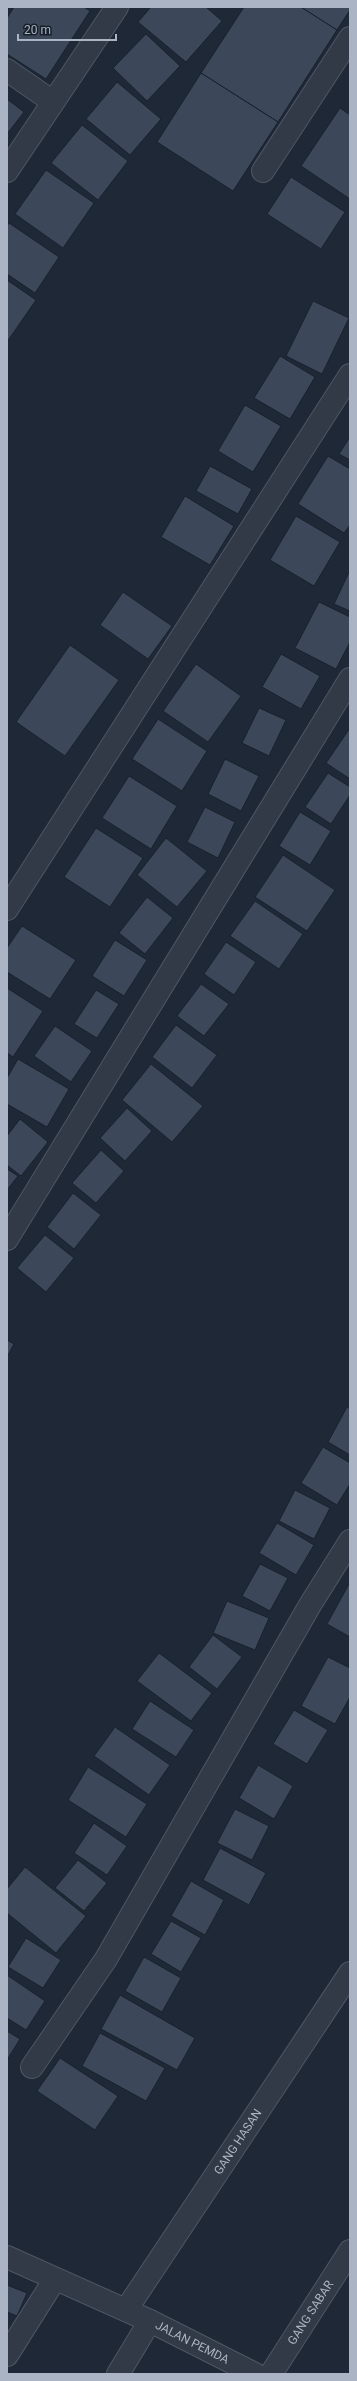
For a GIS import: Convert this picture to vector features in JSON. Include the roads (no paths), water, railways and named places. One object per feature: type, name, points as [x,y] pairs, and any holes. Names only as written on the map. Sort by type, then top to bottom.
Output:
[{"type":"street","points":[[7,171],[117,7]]},
{"type":"street","points":[[263,171],[350,38]]},
{"type":"street","points":[[7,70],[53,102]]},
{"type":"street","points":[[7,909],[350,375]]},
{"type":"street","points":[[7,1239],[350,680]]},
{"type":"street","points":[[32,2067],[106,1959],[310,1605],[350,1541]]},
{"type":"street","name":"GANG HASAN","points":[[126,2310],[350,1973]]},
{"type":"street","name":"GANG SABAR","points":[[271,2374],[350,2251]]},
{"type":"street","name":"JALAN PEMDA","points":[[7,2257],[150,2321],[255,2374]]},
{"type":"street","points":[[7,2355],[55,2279]]},
{"type":"street","points":[[118,2374],[150,2321]]}]
